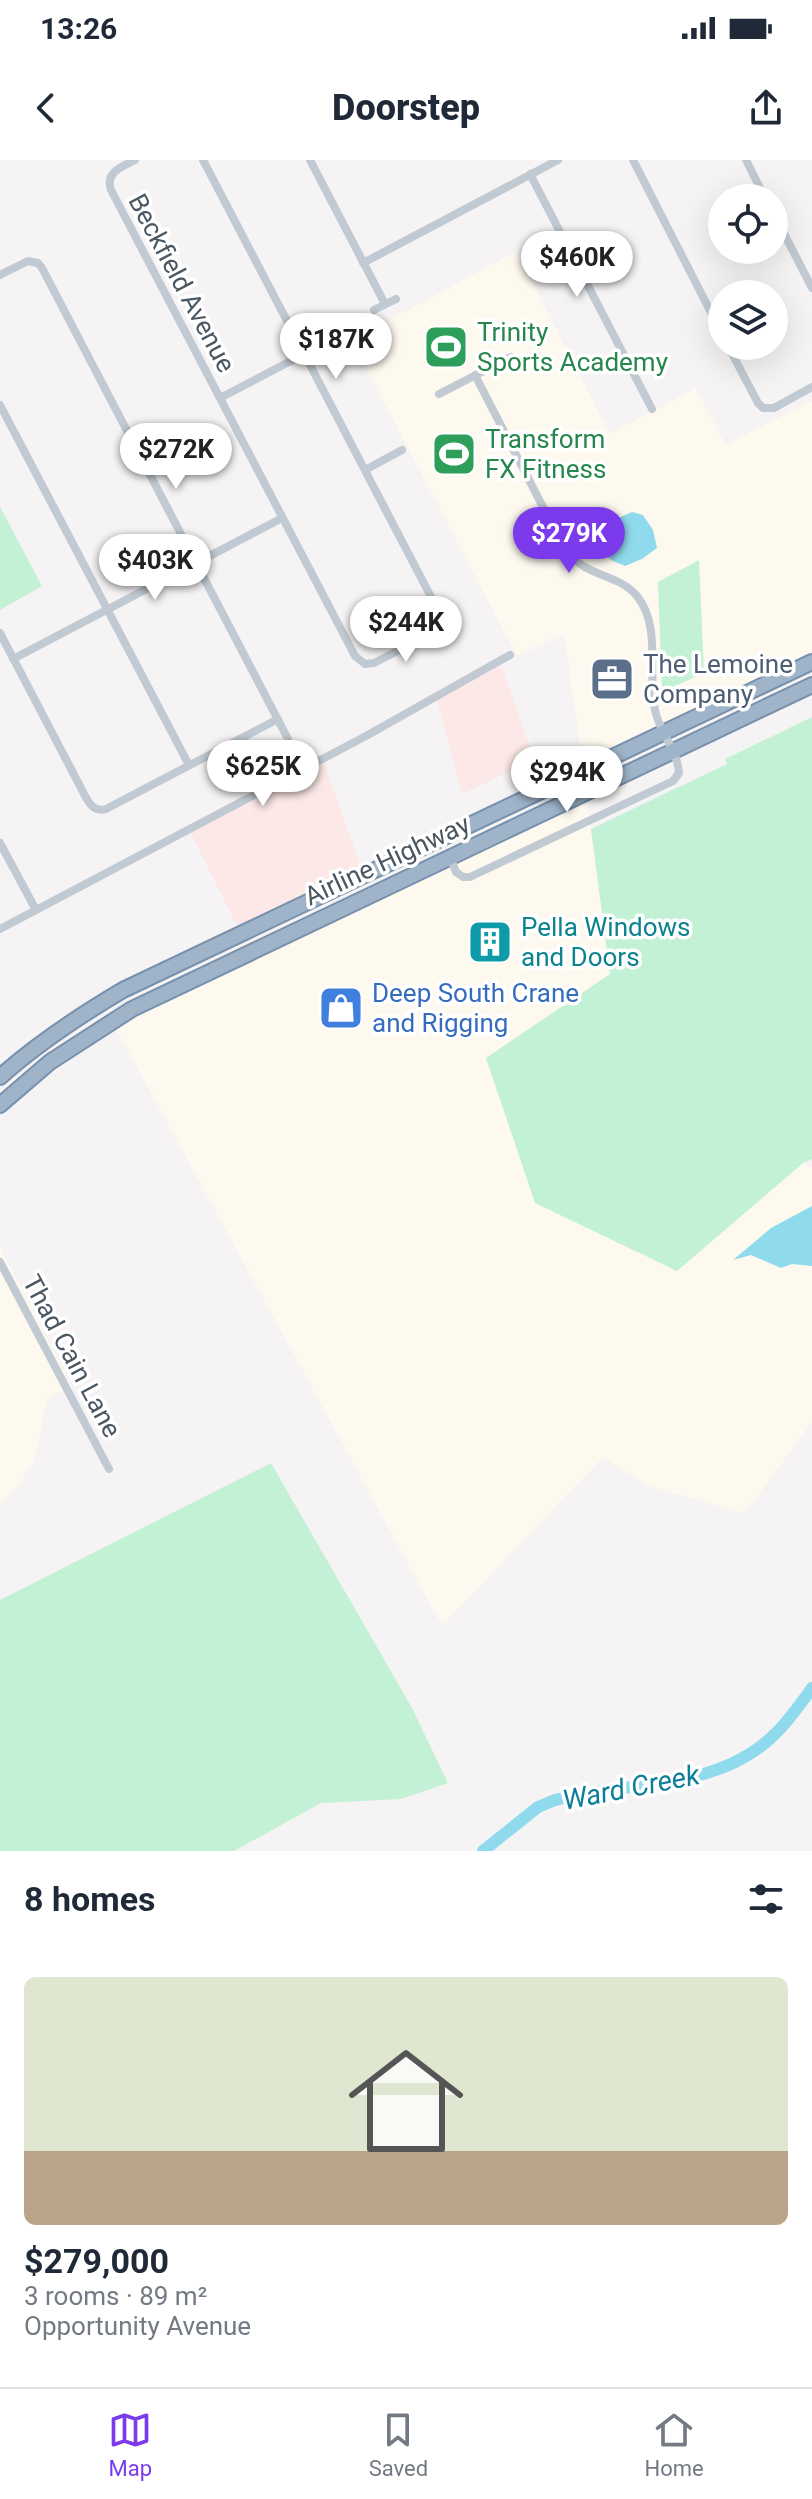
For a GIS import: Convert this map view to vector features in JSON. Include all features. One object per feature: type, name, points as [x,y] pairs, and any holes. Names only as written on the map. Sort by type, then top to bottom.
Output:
[{"type":"highway","name":"Airline Highway","points":[[0,1077],[42,1042],[123,990],[812,662]]},
{"type":"highway","name":"Airline Highway","points":[[0,1105],[50,1062],[132,1009],[812,685]]},
{"type":"highway","points":[[263,946],[259,936],[264,929],[351,887],[392,862]]},
{"type":"street","name":"Beckfield Avenue","points":[[135,160],[114,172],[109,182],[355,656],[365,664],[377,662],[434,632],[441,616],[365,470]]},
{"type":"street","points":[[203,160],[365,470],[402,450]]},
{"type":"street","points":[[310,160],[385,304]]},
{"type":"street","points":[[363,263],[558,160]]},
{"type":"street","points":[[633,160],[708,307]]},
{"type":"street","points":[[746,160],[758,184]]},
{"type":"street","points":[[530,174],[652,409]]},
{"type":"street","points":[[788,241],[812,288]]},
{"type":"street","points":[[0,275],[28,261],[38,263],[288,739]]},
{"type":"street","points":[[374,310],[396,299]]},
{"type":"street","points":[[220,398],[304,354]]},
{"type":"street","points":[[439,394],[511,357]]},
{"type":"street","points":[[735,360],[758,403],[767,409],[780,406],[812,387]]},
{"type":"street","points":[[450,857],[456,872],[470,877],[646,795],[677,778],[680,768],[655,710],[651,631],[647,612],[637,595],[624,584],[586,568],[562,544],[475,375]]},
{"type":"street","points":[[0,405],[189,765]]},
{"type":"street","points":[[13,659],[282,518]]},
{"type":"street","points":[[0,633],[90,805],[96,809],[106,809],[278,719]]},
{"type":"street","points":[[0,929],[366,736],[510,655]]},
{"type":"street","points":[[0,843],[36,910]]},
{"type":"street","name":"Thad Cain Lane","points":[[0,1262],[109,1469]]},
{"type":"shaded area","points":[[516,251],[610,434],[696,388],[726,445],[811,401],[812,404],[812,652],[582,761],[564,634],[517,656],[352,341]]},
{"type":"shaded area","points":[[501,664],[534,760],[462,794],[437,699]]},
{"type":"shaded area","points":[[323,761],[361,867],[237,926],[190,831]]},
{"type":"shaded area","points":[[587,800],[610,974],[487,1058],[812,1167],[812,1422],[745,1513],[651,1487],[603,1457],[442,1626],[115,1027]]},
{"type":"shaded area","points":[[0,1247],[72,1387],[48,1398],[34,1461],[18,1486],[0,1504]]},
{"type":"green space","points":[[0,507],[42,586],[0,610]]},
{"type":"green space","points":[[699,560],[704,673],[662,692],[658,582]]},
{"type":"green space","points":[[812,717],[812,1159],[803,1163],[677,1271],[535,1203],[486,1058],[610,974],[591,829],[727,764],[725,759]]},
{"type":"green space","points":[[271,1463],[412,1708],[448,1783],[401,1799],[321,1803],[234,1851],[0,1851],[0,1600]]},
{"type":"water","points":[[632,512],[643,515],[653,530],[657,548],[642,559],[625,566],[586,542],[601,526]]},
{"type":"water","points":[[812,1206],[812,1266],[792,1264],[781,1268],[751,1255],[733,1260],[771,1228]]},
{"type":"waterway","name":"Ward Creek","points":[[483,1851],[538,1807],[555,1800],[672,1781],[728,1765],[754,1751],[777,1732],[812,1688]]},
{"type":"place","name":"Trinity Sports Academy","points":[[446,347]]},
{"type":"place","name":"Transform FX Fitness","points":[[454,454]]},
{"type":"place","name":"The Lemoine Company","points":[[612,679]]},
{"type":"place","name":"Pella Windows and Doors","points":[[490,942]]},
{"type":"place","name":"Deep South Crane and Rigging","points":[[341,1008]]}]
